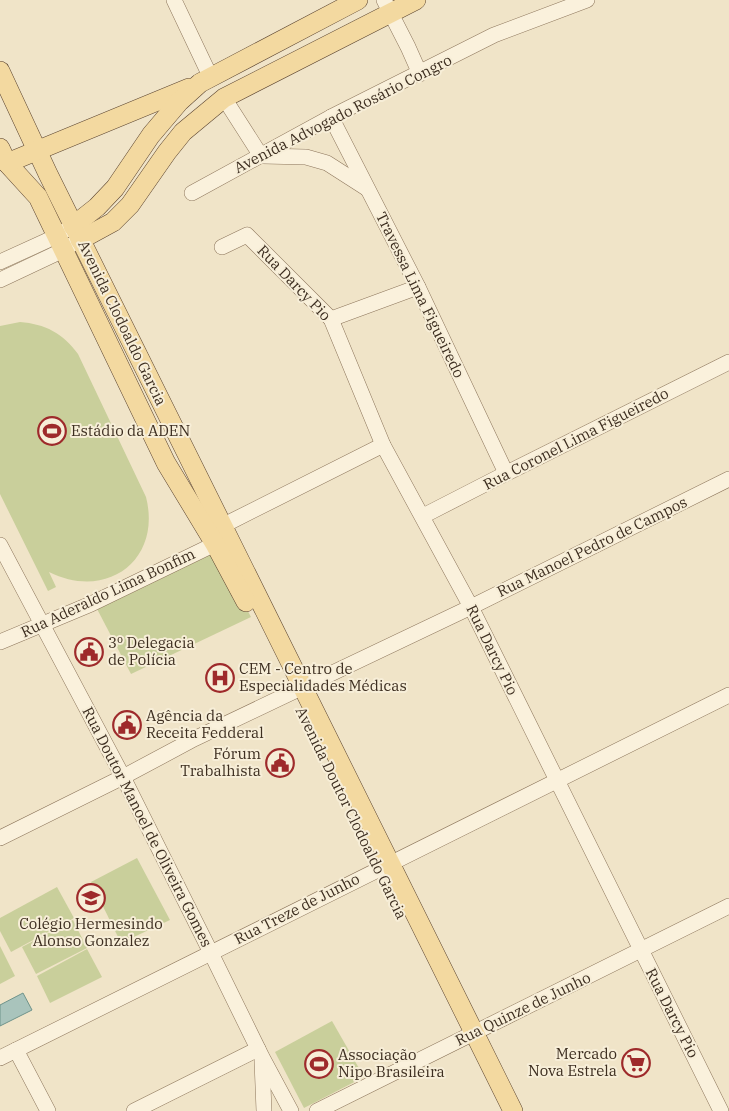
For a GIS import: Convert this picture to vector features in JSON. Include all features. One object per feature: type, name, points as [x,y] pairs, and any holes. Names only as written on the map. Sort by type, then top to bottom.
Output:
[{"type":"main road","points":[[2,159],[37,150],[73,137],[205,80],[358,0]]},
{"type":"main road","points":[[77,233],[112,222],[130,205],[183,132],[224,98],[302,58],[387,7],[416,0]]},
{"type":"main road","points":[[291,34],[302,58]]},
{"type":"main road","name":"Avenida Clodoaldo Garcia","points":[[0,71],[48,174],[222,526]]},
{"type":"main road","points":[[77,233],[115,188],[151,135],[179,102],[205,80]]},
{"type":"main road","name":"Avenida Doutor Clodoaldo Garcia","points":[[2,159],[38,197],[166,463],[215,544],[297,690]]},
{"type":"main road","points":[[122,370],[140,361]]},
{"type":"main road","points":[[133,394],[152,385]]},
{"type":"main road","name":"Avenida Doutor Clodoaldo Garcia","points":[[222,526],[297,690],[384,866],[469,1035],[513,1111]]},
{"type":"main road","name":"Avenida Doutor Clodoaldo Garcia","points":[[469,1035],[500,1111]]},
{"type":"street","points":[[174,0],[205,80]]},
{"type":"street","name":"Avenida Advogado Rosário Congro","points":[[192,193],[331,117],[420,74],[494,35],[587,0]]},
{"type":"street","points":[[387,7],[420,74]]},
{"type":"street","points":[[224,98],[261,156],[306,157],[327,163],[366,188]]},
{"type":"street","name":"Travessa Lima Figueiredo","points":[[331,117],[418,287],[506,473]]},
{"type":"street","points":[[306,157],[302,142],[307,131]]},
{"type":"street","points":[[0,280],[77,233]]},
{"type":"street","name":"Rua Darcy Pio","points":[[222,247],[246,235],[331,319],[383,445],[471,607],[721,1111]]},
{"type":"street","points":[[0,262],[60,242]]},
{"type":"street","points":[[331,319],[418,287]]},
{"type":"street","name":"Rua Coronel Lima Figueiredo","points":[[423,516],[729,362]]},
{"type":"street","points":[[222,526],[383,445]]},
{"type":"street","name":"Rua Manoel Pedro de Campos","points":[[0,838],[122,778],[194,739],[471,607],[729,479]]},
{"type":"street","name":"Rua Aderaldo Lima Bonfim","points":[[0,642],[44,625],[215,544]]},
{"type":"street","name":"Rua Doutor Manoel de Oliveira Gomes","points":[[0,545],[44,625],[291,1111]]},
{"type":"street","name":"Rua Treze de Junho","points":[[0,1058],[729,695]]},
{"type":"street","name":"Rua Quinze de Junho","points":[[317,1111],[729,906]]},
{"type":"street","points":[[16,1050],[48,1111]]},
{"type":"street","points":[[134,1111],[260,1053],[264,1111]]},
{"type":"green space","points":[[20,322],[38,325],[53,331],[66,340],[78,354],[146,497],[149,520],[146,539],[138,556],[125,569],[109,578],[91,581],[70,580],[49,572],[56,587],[48,591],[0,494],[0,326]]},
{"type":"green space","points":[[214,549],[251,617],[131,674],[96,607]]},
{"type":"green space","points":[[137,858],[170,920],[121,943],[91,882]]},
{"type":"green space","points":[[57,887],[74,918],[11,952],[0,931],[0,918]]},
{"type":"green space","points":[[73,920],[87,948],[36,974],[22,947]]},
{"type":"green space","points":[[0,946],[15,976],[0,984]]},
{"type":"green space","points":[[87,949],[102,977],[50,1003],[37,976]]},
{"type":"green space","name":"Associação Nipo Brasileira","points":[[332,1021],[364,1077],[304,1108],[275,1052]]},
{"type":"water","points":[[23,993],[32,1010],[0,1026],[0,1005]]},
{"type":"place","name":"Estádio da ADEN","points":[[52,431]]},
{"type":"place","name":"3º Delegacia de Polícia","points":[[89,652]]},
{"type":"place","name":"CEM - Centro de Especialidades Médicas","points":[[220,678]]},
{"type":"place","name":"Agência da Receita Fedderal","points":[[127,725]]},
{"type":"place","name":"Fórum Trabalhista","points":[[280,763]]},
{"type":"place","name":"Colégio Hermesindo Alonso Gonzalez","points":[[91,898]]},
{"type":"place","name":"Mercado Nova Estrela","points":[[636,1063]]},
{"type":"place","name":"Associação Nipo Brasileira","points":[[319,1064]]}]
